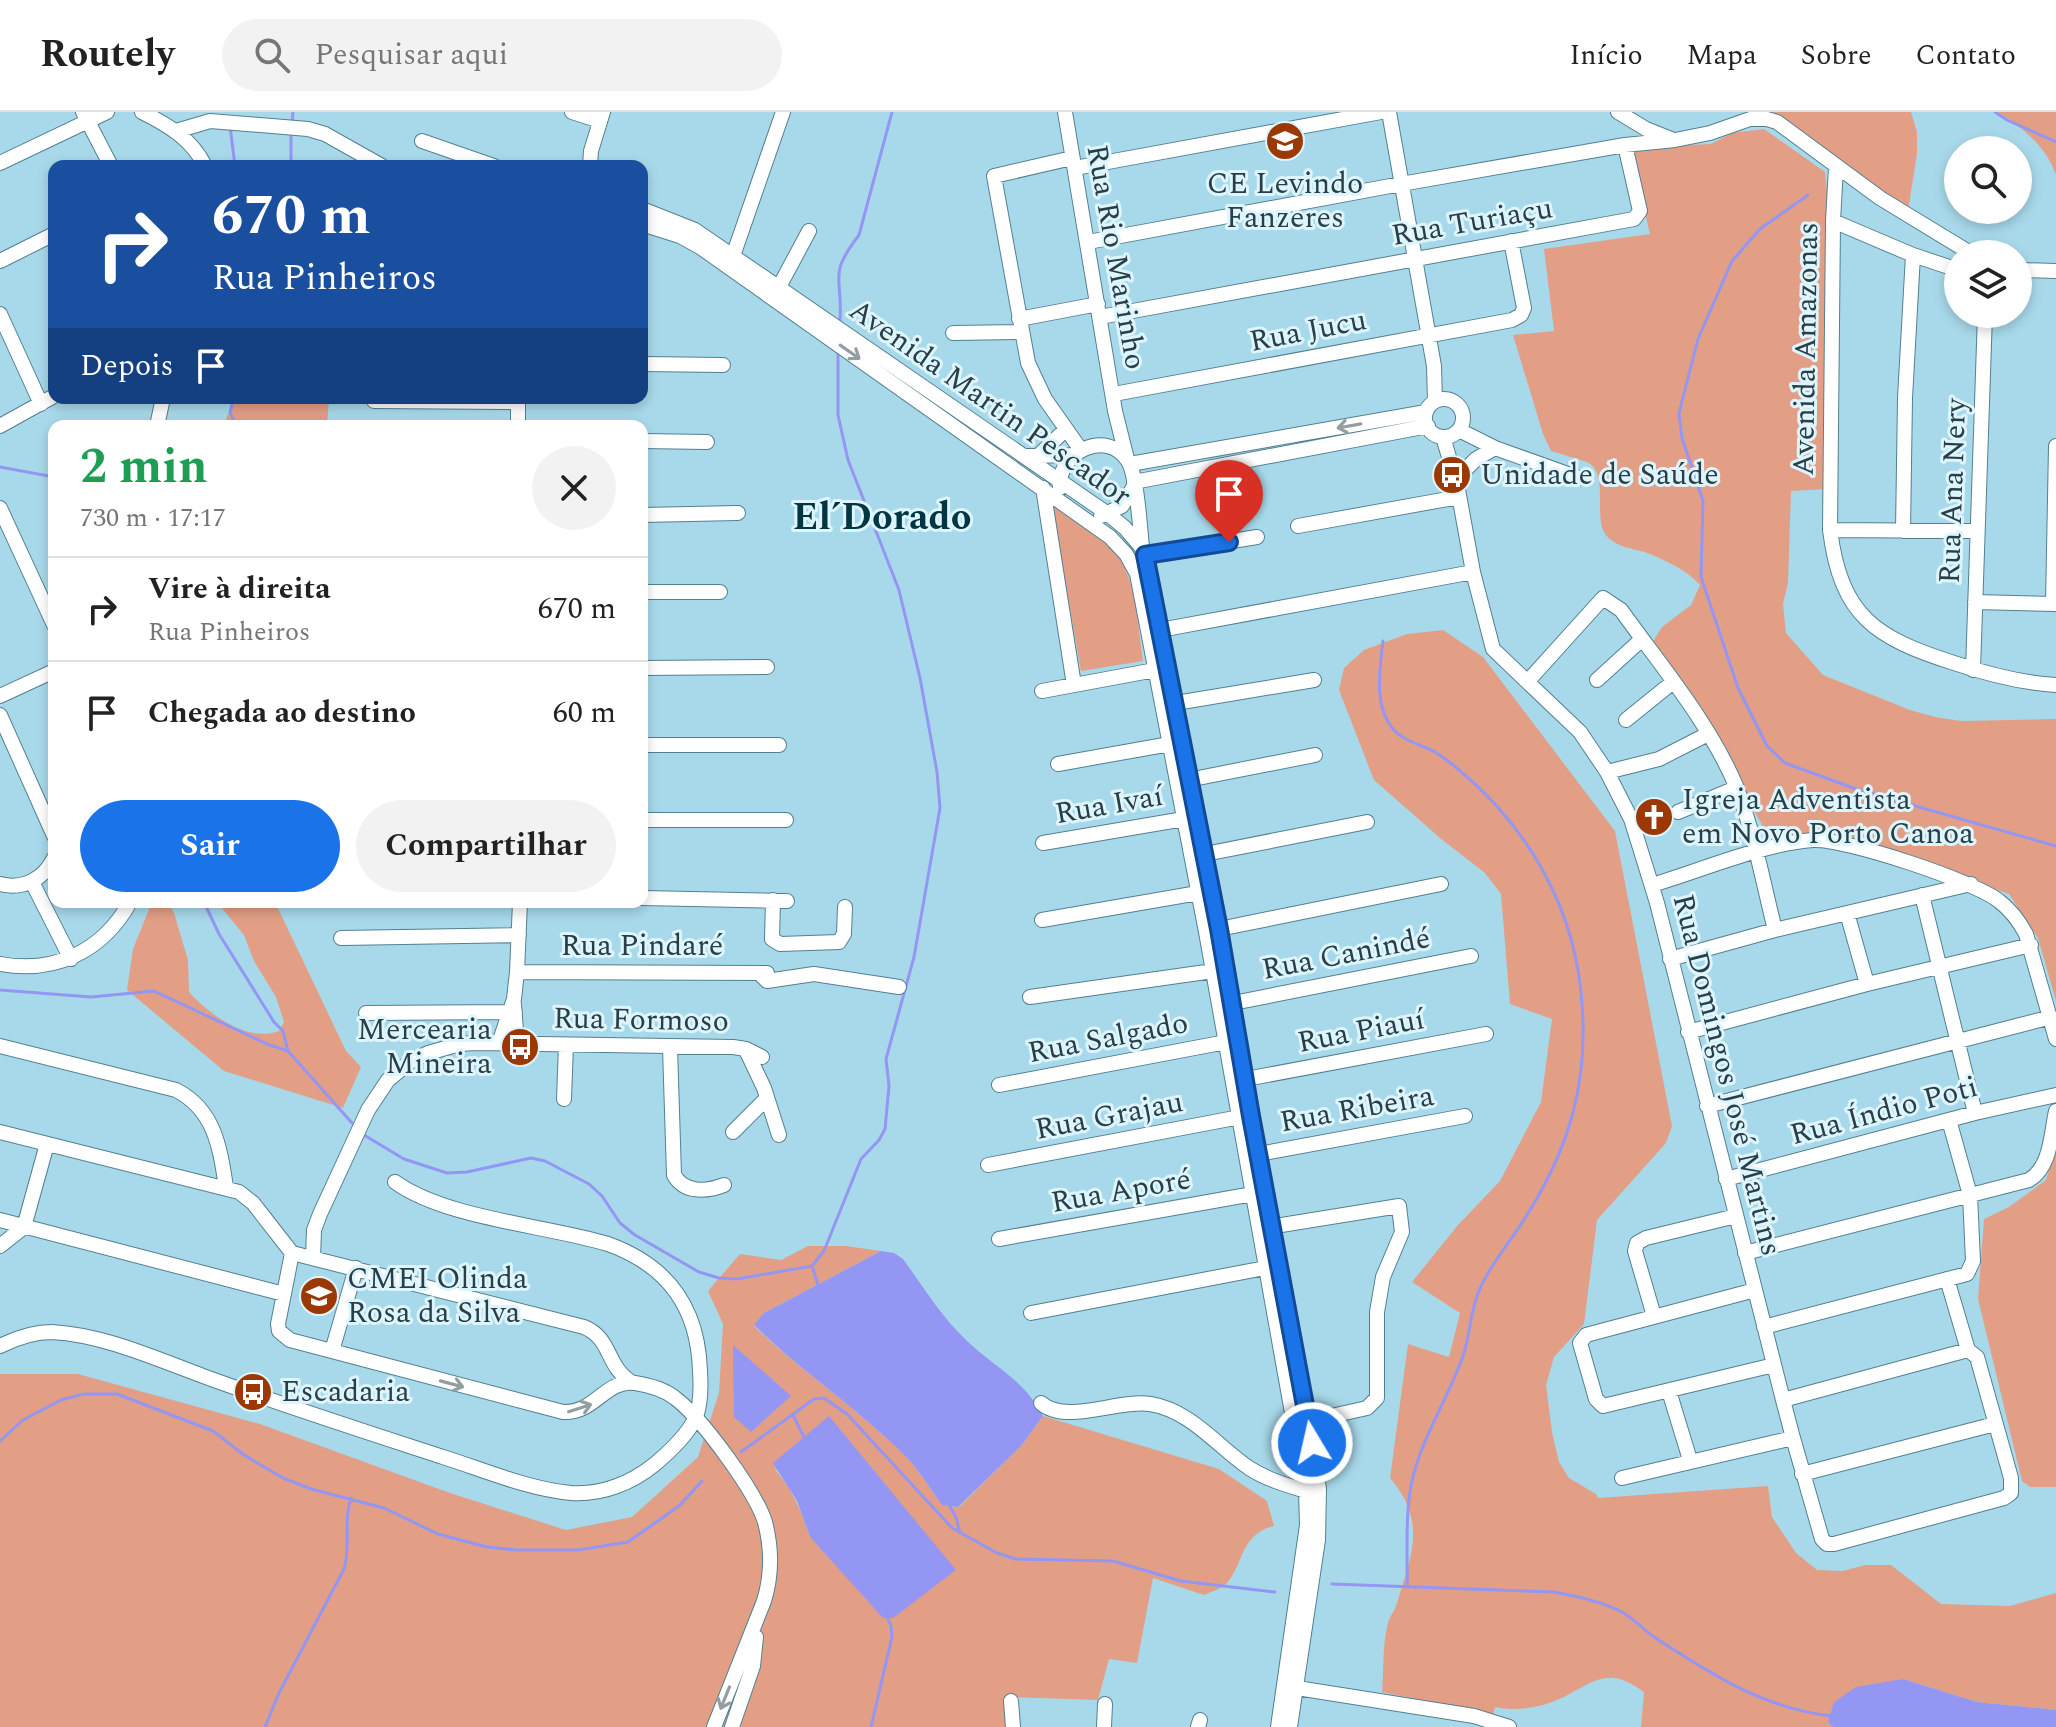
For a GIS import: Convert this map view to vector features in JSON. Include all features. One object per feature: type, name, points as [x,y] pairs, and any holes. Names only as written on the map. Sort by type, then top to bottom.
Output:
[{"type":"street","points":[[0,163],[85,117],[107,112]]},
{"type":"street","points":[[142,112],[191,143],[201,160]]},
{"type":"street","points":[[572,112],[602,116],[590,158]]},
{"type":"street","points":[[733,256],[783,112]]},
{"type":"street","name":"Rua Rio Marinho","points":[[1065,112],[1115,411],[1129,462]]},
{"type":"street","points":[[1082,450],[1065,430],[1031,372],[994,176],[1381,112]]},
{"type":"street","points":[[1389,112],[1434,366],[1437,435],[1452,434],[1579,478]]},
{"type":"street","points":[[1618,112],[1646,129],[1675,140]]},
{"type":"street","points":[[1088,242],[1625,145],[1675,140],[1710,133],[1746,116],[1777,122],[1880,198],[1949,240]]},
{"type":"street","points":[[85,117],[108,160]]},
{"type":"street","points":[[176,131],[210,121],[308,129],[333,138],[372,160]]},
{"type":"street","points":[[422,141],[477,160]]},
{"type":"street","name":"Rua Turiaçu","points":[[953,333],[1020,326],[1637,218],[1640,211],[1625,145]]},
{"type":"street","name":"Avenida Amazonas","points":[[1836,167],[1830,530],[1839,576],[1853,603],[1873,626],[1901,645],[1973,670],[2056,685]]},
{"type":"street","name":"Avenida Martin Pescador","points":[[648,211],[688,226],[1030,457],[1125,528],[1144,552],[1160,630],[1170,744],[1184,819],[1198,855],[1219,929],[1240,1117],[1253,1194],[1266,1227],[1309,1421],[1319,1489],[1319,1523],[1290,1727]]},
{"type":"street","points":[[1833,221],[1944,265]]},
{"type":"street","name":"Avenida Martin Pescador","points":[[648,226],[680,236],[700,247],[1118,544],[1137,574],[1155,670],[1168,704],[1188,780],[1198,855],[1198,893],[1213,975]]},
{"type":"street","points":[[779,287],[809,231]]},
{"type":"street","points":[[0,261],[48,237]]},
{"type":"street","name":"Rua Jucu","points":[[1114,394],[1512,320],[1521,315],[1524,308],[1511,241]]},
{"type":"street","points":[[1903,531],[1905,398],[1913,255]]},
{"type":"street","points":[[2032,270],[2056,271]]},
{"type":"street","points":[[0,314],[47,400],[0,426]]},
{"type":"street","name":"Rua Ana Nery","points":[[1973,670],[1984,328]]},
{"type":"street","points":[[648,364],[723,365]]},
{"type":"street","name":"Rua Domingos José Martins","points":[[1434,410],[1458,405],[1463,415],[1452,434],[1458,486],[1473,572],[1493,649],[1580,732],[1607,772],[1631,819],[1652,885],[1820,1536],[1827,1544],[1834,1544],[2004,1498],[2012,1490],[2011,1478],[1995,1424]]},
{"type":"street","points":[[1129,462],[1434,410]]},
{"type":"street","points":[[1085,519],[1108,514],[1122,506],[1134,484],[1434,410]]},
{"type":"street","name":"Rua Rio Marinho","points":[[1082,450],[1108,431],[1115,411]]},
{"type":"street","points":[[1030,457],[1065,430]]},
{"type":"street","points":[[648,441],[707,442]]},
{"type":"street","points":[[1975,602],[2055,604],[2056,446]]},
{"type":"street","points":[[1030,457],[1111,447],[1129,462],[1144,552],[1257,537]]},
{"type":"street","points":[[1298,526],[1458,486],[1476,459],[1495,448]]},
{"type":"street","points":[[1063,504],[1059,479],[1067,462],[1082,450]]},
{"type":"street","points":[[1043,488],[1074,685]]},
{"type":"street","points":[[0,508],[48,612]]},
{"type":"street","points":[[648,515],[738,513]]},
{"type":"street","points":[[1830,530],[1977,531]]},
{"type":"street","points":[[1160,630],[1473,572]]},
{"type":"street","points":[[648,592],[720,592]]},
{"type":"street","points":[[1528,681],[1603,598],[1621,610],[1708,734],[1736,788],[1775,930]]},
{"type":"street","points":[[1597,680],[1642,639]]},
{"type":"street","points":[[648,668],[767,667]]},
{"type":"street","points":[[1042,691],[1155,670]]},
{"type":"street","points":[[0,696],[48,674]]},
{"type":"street","points":[[1168,704],[1314,680]]},
{"type":"street","points":[[1626,720],[1673,682]]},
{"type":"street","points":[[0,715],[48,823]]},
{"type":"street","points":[[1607,772],[1659,759],[1708,734]]},
{"type":"street","points":[[1058,764],[1170,744]]},
{"type":"street","points":[[648,745],[779,745]]},
{"type":"street","points":[[1188,780],[1315,755]]},
{"type":"street","points":[[1678,812],[1736,788]]},
{"type":"street","name":"Rua Ivaí","points":[[1043,843],[1184,819]]},
{"type":"street","points":[[648,820],[786,820]]},
{"type":"street","points":[[1198,855],[1367,822]]},
{"type":"street","points":[[1652,885],[1808,840],[1839,843],[1971,884],[1998,900],[2020,922],[2031,945],[2056,1039]]},
{"type":"street","points":[[0,884],[18,886],[32,882],[48,866]]},
{"type":"street","points":[[32,882],[76,957]]},
{"type":"street","points":[[1219,929],[1441,884]]},
{"type":"street","points":[[1670,959],[1775,930],[1971,884]]},
{"type":"street","points":[[1042,920],[1198,893]]},
{"type":"street","points":[[1922,895],[1975,1113]]},
{"type":"street","points":[[648,898],[780,901],[772,939],[780,944],[839,942],[844,934],[845,907]]},
{"type":"street","points":[[0,964],[36,967],[76,957],[105,935],[125,908]]},
{"type":"street","points":[[499,1043],[512,1007],[520,908]]},
{"type":"street","points":[[1847,913],[1867,984]]},
{"type":"street","points":[[341,938],[519,935]]},
{"type":"street","points":[[1688,1032],[1867,984],[2031,945]]},
{"type":"street","name":"Rua Canindé","points":[[1226,1006],[1471,956]]},
{"type":"street","name":"Rua Pindaré","points":[[517,972],[763,973],[767,981],[814,974],[899,987]]},
{"type":"street","points":[[1030,997],[1213,975],[1226,1006]]},
{"type":"street","points":[[366,1013],[512,1007]]},
{"type":"street","points":[[512,1007],[517,1044]]},
{"type":"street","points":[[1707,1106],[2051,1017]]},
{"type":"street","name":"Rua Piauí","points":[[1246,1079],[1486,1034]]},
{"type":"street","name":"Avenida Martin Pescador","points":[[1232,1039],[1246,1079],[1259,1154],[1266,1227],[1265,1268],[1306,1491],[1307,1525],[1278,1727]]},
{"type":"street","name":"Rua Salgado","points":[[999,1085],[1232,1039]]},
{"type":"street","name":"Rua Formoso","points":[[314,1230],[334,1178],[368,1110],[388,1080],[411,1061],[444,1047],[499,1043],[746,1049],[762,1057]]},
{"type":"street","points":[[564,1099],[566,1045]]},
{"type":"street","points":[[0,1046],[185,1094],[200,1107],[215,1132],[226,1187]]},
{"type":"street","points":[[670,1048],[671,1162],[674,1175],[685,1187],[705,1189],[724,1185]]},
{"type":"street","points":[[746,1049],[779,1135]]},
{"type":"street","name":"Rua Índio Poti","points":[[1726,1179],[1975,1113],[2056,1095]]},
{"type":"street","points":[[733,1132],[767,1098]]},
{"type":"street","points":[[1745,1253],[2036,1176],[2045,1164],[2056,1111]]},
{"type":"street","name":"Rua Ribeira","points":[[1259,1154],[1465,1116]]},
{"type":"street","name":"Rua Grajau","points":[[988,1165],[1240,1117]]},
{"type":"street","points":[[1764,1327],[1967,1274],[1973,1261],[1970,1195],[1949,1120]]},
{"type":"street","points":[[0,1132],[239,1192],[253,1203],[292,1253],[584,1327],[598,1334],[612,1364],[607,1390]]},
{"type":"street","points":[[0,1246],[24,1227],[47,1144]]},
{"type":"street","points":[[0,1346],[49,1332],[87,1337],[268,1400],[479,1468],[569,1493],[602,1491],[639,1477],[675,1444],[695,1419],[701,1388],[699,1346],[693,1320],[681,1298],[648,1264],[628,1251],[590,1238],[449,1207],[413,1195],[395,1182]]},
{"type":"street","name":"Rua Aporé","points":[[999,1239],[1253,1194]]},
{"type":"street","points":[[1266,1227],[1399,1206],[1402,1232],[1383,1277],[1378,1300],[1375,1402],[1367,1408],[1309,1421]]},
{"type":"street","points":[[1654,1316],[1635,1251],[1637,1243],[1646,1238],[1736,1216]]},
{"type":"street","points":[[0,1220],[284,1294]]},
{"type":"street","points":[[314,1230],[292,1253],[278,1321],[278,1328],[285,1338],[563,1412],[579,1411],[607,1390],[633,1383]]},
{"type":"street","points":[[313,1258],[314,1230]]},
{"type":"street","points":[[288,1272],[299,1261],[313,1258]]},
{"type":"street","points":[[332,1351],[356,1268]]},
{"type":"street","points":[[1031,1313],[1265,1268]]},
{"type":"street","points":[[1802,1474],[1995,1424],[1947,1279]]},
{"type":"street","points":[[1755,1290],[1586,1335],[1581,1340],[1596,1399],[1606,1406],[1774,1365]]},
{"type":"street","points":[[1783,1400],[1973,1353]]},
{"type":"street","points":[[612,1364],[633,1383],[673,1396],[695,1419],[740,1475],[765,1524],[770,1580],[759,1617],[714,1727]]},
{"type":"street","points":[[1669,1391],[1690,1460]]},
{"type":"street","points":[[1041,1403],[1051,1410],[1065,1412],[1120,1404],[1153,1404],[1196,1425],[1260,1475],[1306,1491]]},
{"type":"street","points":[[1622,1478],[1793,1438]]},
{"type":"street","points":[[732,1727],[753,1666],[759,1617]]},
{"type":"street","points":[[1297,1688],[1474,1716],[1509,1727]]},
{"type":"street","points":[[1011,1701],[1013,1727]]},
{"type":"street","points":[[1104,1727],[1105,1704]]},
{"type":"shaded area","points":[[1763,112],[1911,112],[1917,132],[1917,154],[1907,217]]},
{"type":"shaded area","points":[[1997,112],[2056,112],[2056,175],[2032,136]]},
{"type":"shaded area","points":[[1764,129],[1825,172],[1832,239],[1826,489],[1791,491],[1788,583],[1783,604],[1786,633],[1823,675],[1910,710],[1961,721],[2056,719],[2056,1001],[2038,938],[2009,894],[1837,836],[1768,835],[1710,734],[1652,643],[1662,627],[1691,605],[1700,585],[1669,563],[1617,544],[1608,537],[1601,524],[1598,475],[1594,467],[1551,451],[1543,434],[1513,335],[1554,331],[1544,249],[1650,234],[1629,148],[1711,144],[1732,133]]},
{"type":"shaded area","points":[[232,404],[329,404],[327,420],[226,420]]},
{"type":"shaded area","points":[[1051,501],[1100,536],[1117,554],[1134,597],[1143,661],[1081,671]]},
{"type":"shaded area","points":[[1443,630],[1483,657],[1615,831],[1672,1126],[1666,1143],[1597,1220],[1584,1324],[1554,1357],[1546,1385],[1559,1462],[1569,1478],[1598,1498],[1768,1486],[1772,1517],[1796,1553],[1817,1570],[1843,1571],[1865,1565],[1891,1565],[1941,1604],[2010,1606],[2056,1593],[2056,1710],[1977,1702],[1903,1679],[1828,1722],[1833,1727],[1641,1727],[1644,1692],[1632,1684],[1612,1678],[1595,1681],[1539,1706],[1521,1709],[1495,1707],[1493,1715],[1382,1692],[1386,1631],[1407,1572],[1413,1540],[1409,1510],[1390,1478],[1408,1344],[1449,1357],[1460,1313],[1412,1282],[1458,1225],[1500,1181],[1541,1102],[1552,1019],[1510,1004],[1501,894],[1485,873],[1374,780],[1339,690],[1344,668],[1364,650],[1407,634]]},
{"type":"shaded area","points":[[150,908],[171,908],[188,960],[189,992],[218,1017],[242,1030],[267,1034],[279,1031],[284,1022],[276,997],[254,961],[244,935],[222,908],[278,908],[346,1051],[361,1067],[343,1108],[224,1071],[127,990],[133,949]]},
{"type":"shaded area","points":[[2056,1145],[2056,1487],[2030,1487],[2022,1481],[1978,1299],[1984,1219],[2009,1207],[2046,1180]]},
{"type":"shaded area","points":[[808,1246],[846,1246],[881,1251],[764,1313],[754,1326],[891,1442],[913,1465],[942,1505],[959,1507],[1021,1446],[1043,1416],[1219,1469],[1267,1501],[1274,1526],[1263,1530],[1249,1543],[1227,1583],[1204,1595],[1153,1578],[1137,1663],[1109,1659],[1098,1700],[1007,1697],[1010,1727],[0,1727],[0,1374],[78,1374],[260,1424],[450,1493],[566,1530],[632,1517],[698,1457],[719,1393],[723,1324],[708,1291],[740,1254],[781,1260]],"holes":[[[774,1468],[956,1570],[810,1537],[796,1501]]]},
{"type":"water","points":[[881,1251],[894,1253],[903,1259],[956,1329],[1027,1392],[1043,1416],[1021,1446],[958,1507],[942,1505],[913,1465],[891,1442],[754,1325],[764,1313]]},
{"type":"water","points":[[733,1345],[791,1396],[751,1432],[734,1417]]},
{"type":"water","points":[[829,1416],[956,1570],[893,1618],[883,1618],[810,1537],[797,1501],[773,1463]]},
{"type":"water","points":[[1903,1679],[1977,1702],[2056,1710],[2056,1727],[1833,1727],[1828,1722],[1834,1702],[1856,1687]]},
{"type":"waterway","points":[[292,123],[293,112]]},
{"type":"waterway","points":[[840,320],[840,268],[859,235],[892,112]]},
{"type":"waterway","points":[[1995,112],[2056,142]]},
{"type":"waterway","points":[[230,126],[234,160]]},
{"type":"waterway","points":[[291,133],[291,160]]},
{"type":"waterway","points":[[1808,195],[1760,229],[1732,261],[1698,339],[1679,413],[1682,438],[1703,501],[1701,577],[1738,688],[1767,746],[1785,763],[1856,789],[2056,846]]},
{"type":"waterway","points":[[364,1135],[404,1159],[447,1173],[467,1172],[531,1158],[545,1161],[589,1184],[602,1196],[620,1223],[635,1235],[699,1272],[719,1278],[737,1279],[812,1266],[824,1251],[861,1159],[885,1129],[889,1086],[886,1059],[914,957],[940,808],[937,772],[920,678],[899,590],[848,460],[838,415],[838,351]]},
{"type":"waterway","points":[[232,404],[230,412],[233,420]]},
{"type":"waterway","points":[[0,467],[48,476]]},
{"type":"waterway","points":[[1383,641],[1380,698],[1393,729],[1407,740],[1441,756],[1484,793],[1528,845],[1545,874],[1570,936],[1578,970],[1583,1032],[1579,1086],[1566,1137],[1544,1186],[1481,1286],[1463,1356],[1414,1473],[1407,1530],[1407,1587]]},
{"type":"waterway","points":[[207,908],[219,934],[274,1022],[283,1031],[288,1051],[352,1123]]},
{"type":"waterway","points":[[0,990],[91,997],[154,991],[288,1051]]},
{"type":"waterway","points":[[812,1266],[818,1285]]},
{"type":"waterway","points":[[0,1441],[23,1420],[61,1400],[84,1394],[117,1394],[213,1431],[244,1455],[283,1478],[311,1489],[384,1508],[438,1534],[487,1547],[516,1550],[578,1550],[628,1542],[679,1506],[702,1481]]},
{"type":"waterway","points":[[741,1452],[814,1399],[824,1398],[847,1414],[952,1528],[997,1553],[1016,1559],[1113,1561],[1181,1581],[1275,1592]]},
{"type":"waterway","points":[[793,1415],[804,1437]]},
{"type":"waterway","points":[[265,1727],[279,1693],[344,1569],[351,1498]]},
{"type":"waterway","points":[[949,1505],[960,1533]]},
{"type":"waterway","points":[[1332,1584],[1554,1592],[1588,1599],[1624,1614],[1654,1637],[1739,1688],[1784,1706],[1832,1716]]},
{"type":"waterway","points":[[871,1727],[892,1637],[886,1615]]},
{"type":"place","name":"CE Levindo Fanzeres","points":[[1285,141]]},
{"type":"place","name":"Unidade de Saúde","points":[[1452,475]]},
{"type":"place","name":"Igreja Adventista em Novo Porto Canoa","points":[[1654,817]]},
{"type":"place","name":"Mercearia Mineira","points":[[520,1047]]},
{"type":"place","name":"CMEI Olinda Rosa da Silva","points":[[319,1296]]},
{"type":"place","name":"Escadaria","points":[[253,1392]]},
{"type":"district","name":"El´Dorado","points":[[882,518]]},
{"type":"route","points":[[1229,542],[1145,555],[1219,929],[1312,1443]]}]
